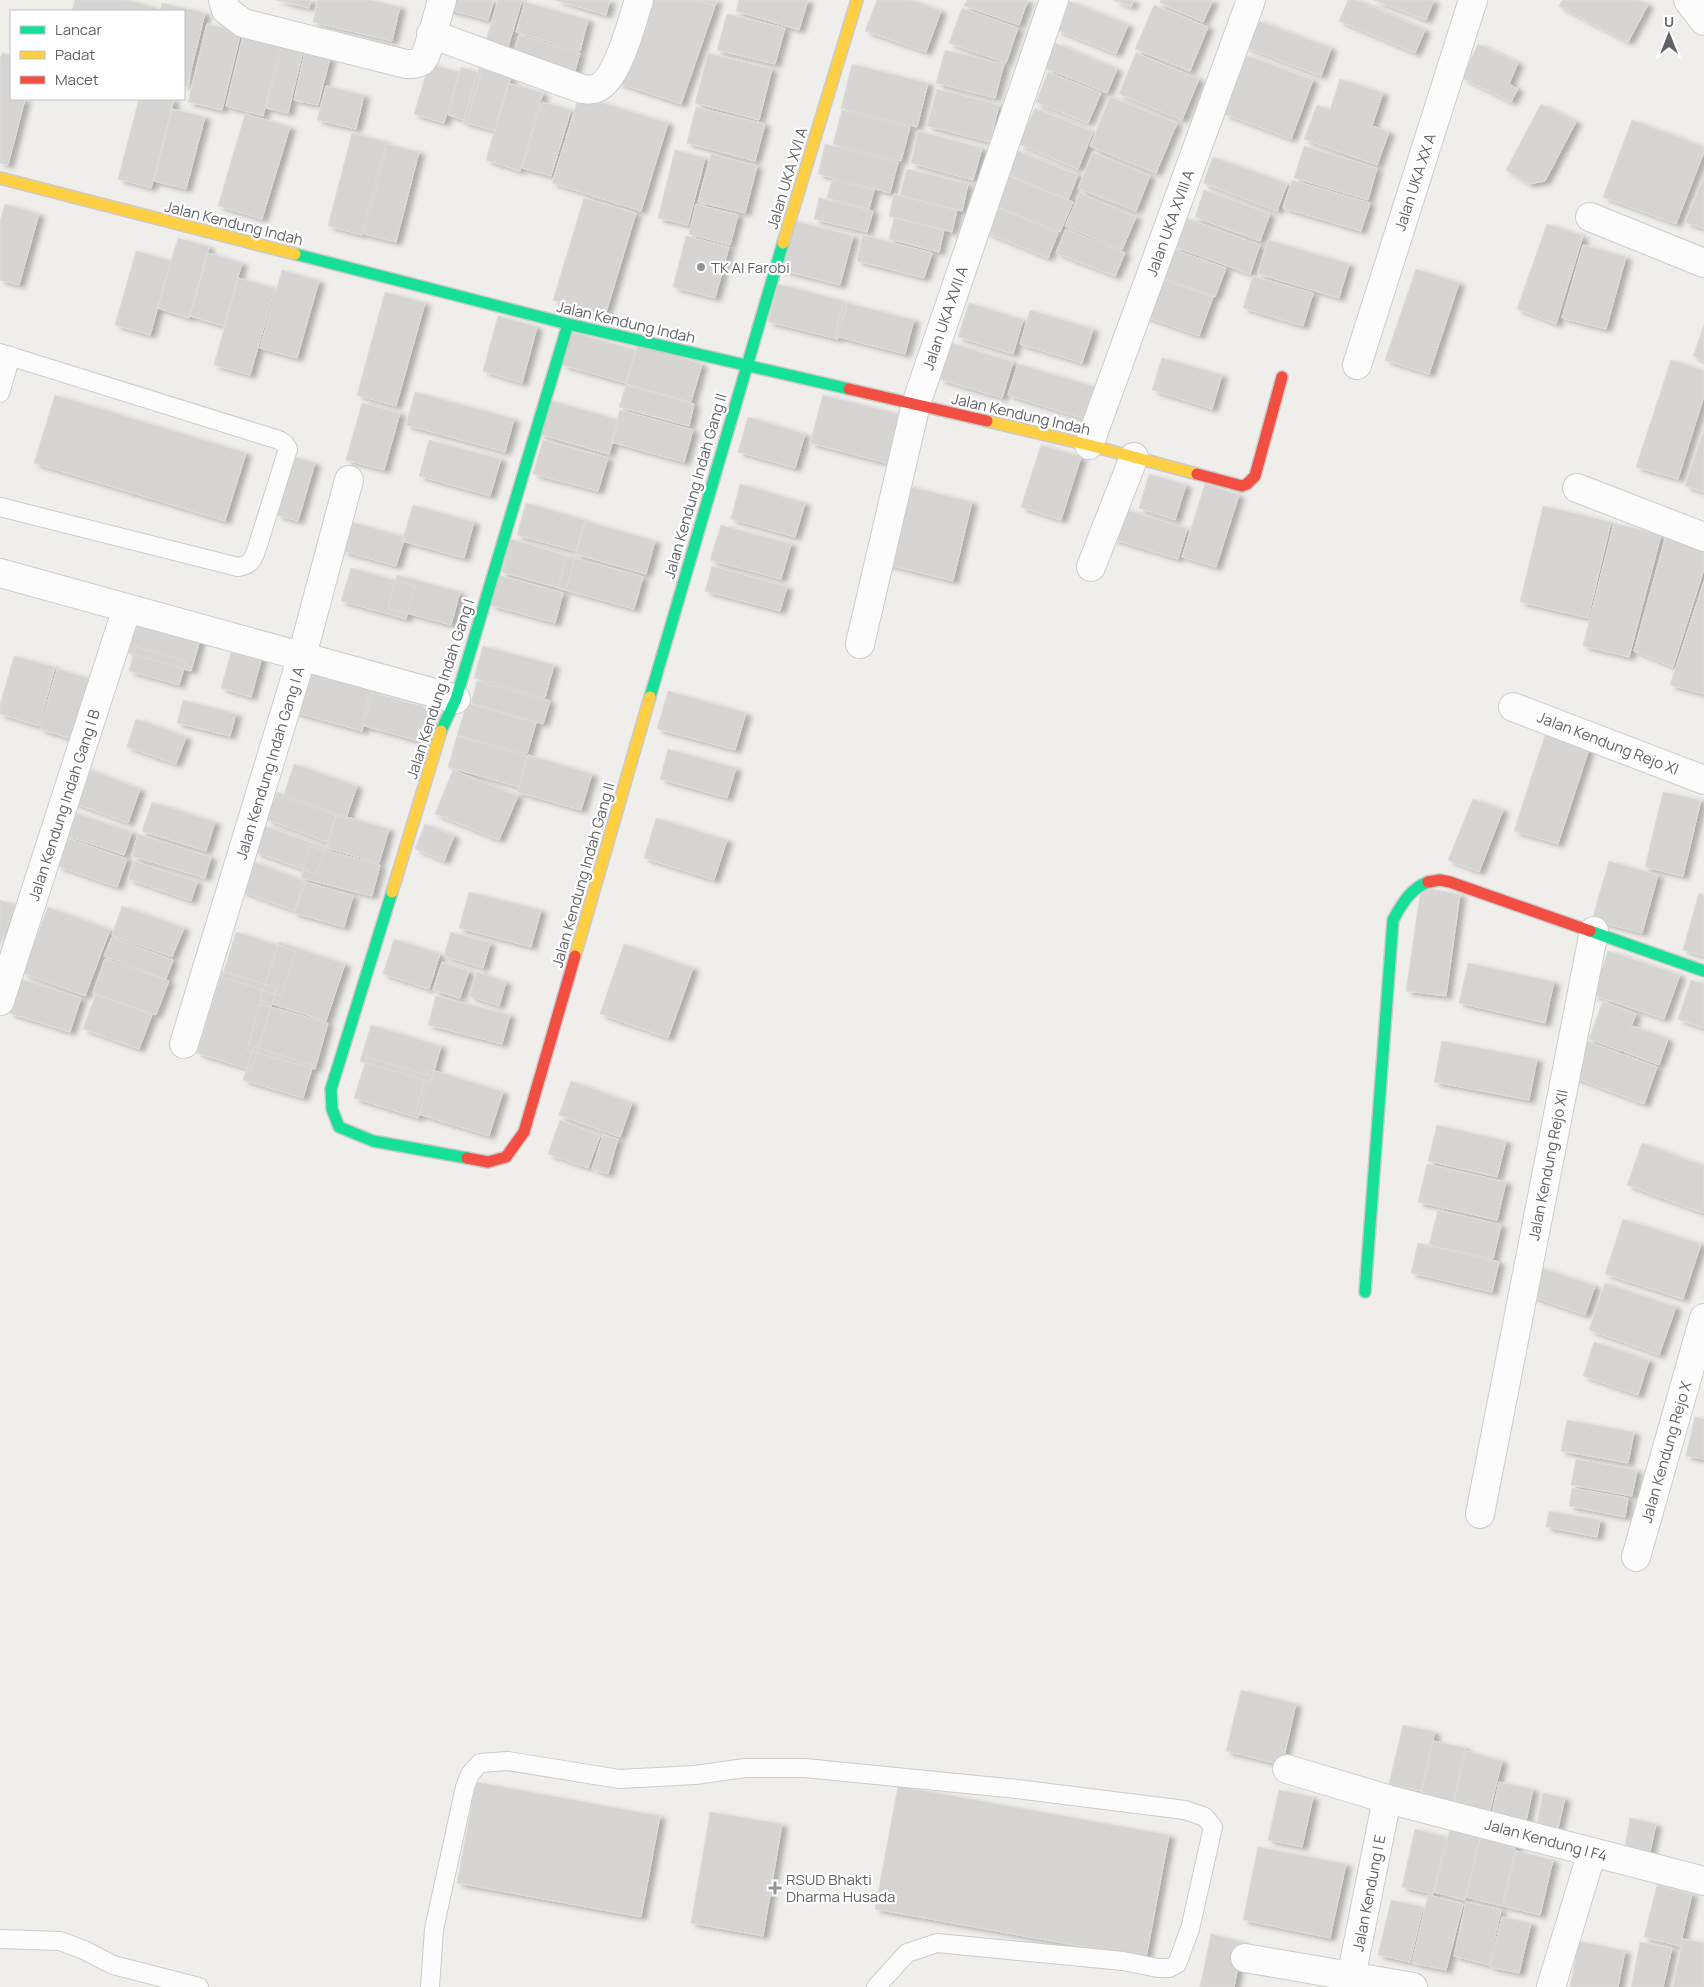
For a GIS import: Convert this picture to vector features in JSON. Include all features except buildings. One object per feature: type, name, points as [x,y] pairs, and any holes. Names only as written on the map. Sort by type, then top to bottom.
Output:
[{"type":"street","points":[[225,5],[243,23],[406,64],[416,64],[423,60],[427,54],[442,0]]},
{"type":"street","points":[[431,34],[582,89],[595,89],[606,82],[619,59],[639,0]]},
{"type":"street","name":"Jalan UKA XVI A","points":[[746,366],[858,0]]},
{"type":"street","name":"Jalan UKA XVII A","points":[[860,644],[916,404],[1054,0]]},
{"type":"street","name":"Jalan UKA XVIII A","points":[[1089,446],[1251,0]]},
{"type":"street","name":"Jalan UKA XX A","points":[[1357,365],[1472,0]]},
{"type":"street","name":"Jalan Kendung Indah","points":[[0,178],[568,324],[916,404],[1134,457],[1242,486],[1255,476],[1282,377]]},
{"type":"street","points":[[1590,217],[1704,263]]},
{"type":"street","name":"Jalan Kendung Indah Gang I","points":[[340,1063],[442,727],[456,699],[568,324]]},
{"type":"street","name":"Jalan Kendung Indah Gang II","points":[[340,1063],[329,1094],[332,1111],[339,1127],[373,1141],[488,1162],[506,1157],[524,1132],[746,366]]},
{"type":"street","points":[[1091,567],[1134,457]]},
{"type":"street","name":"Jalan Kendung Indah Gang I A","points":[[184,1044],[302,656],[349,480]]},
{"type":"street","points":[[1577,488],[1704,537]]},
{"type":"street","points":[[0,573],[456,699]]},
{"type":"street","name":"Jalan Kendung Indah Gang I B","points":[[0,1001],[127,608]]},
{"type":"street","name":"Jalan Kendung Rejo XI","points":[[1512,706],[1704,780]]},
{"type":"street","points":[[1365,1292],[1393,920],[1406,896],[1420,884],[1437,880],[1463,886],[1704,971]]},
{"type":"street","name":"Jalan Kendung Rejo XII","points":[[1480,1514],[1594,931]]},
{"type":"street","name":"Jalan Kendung Rejo X","points":[[1636,1557],[1704,1318]]},
{"type":"street","name":"Jalan Kendung I F4","points":[[1287,1769],[1387,1799],[1704,1881]]},
{"type":"street","name":"Jalan Kendung I E","points":[[1351,1981],[1387,1799]]},
{"type":"street","points":[[1551,1987],[1592,1852]]},
{"type":"street","points":[[1245,1958],[1335,1974],[1351,1981],[1413,1987]]},
{"type":"lane","points":[[0,393],[5,355],[279,440],[285,444],[288,453],[252,562],[247,566],[238,567],[0,506]]},
{"type":"lane","points":[[430,1987],[434,1929],[462,1797],[470,1774],[480,1762],[508,1761],[619,1779],[695,1775],[745,1768],[804,1768],[1026,1790],[1185,1810],[1205,1817],[1212,1828],[1190,1929],[1177,1964],[1169,1968],[1158,1968],[1123,1961],[937,1943],[907,1953],[876,1987]]},
{"type":"lane","points":[[0,1939],[60,1941],[84,1950],[113,1965],[199,1987]]},
{"type":"traffic: fast","points":[[650,697],[783,243]]},
{"type":"traffic: fast","points":[[295,254],[568,324],[849,389]]},
{"type":"traffic: fast","points":[[441,731],[456,699],[568,324]]},
{"type":"traffic: fast","points":[[1365,1292],[1393,920],[1411,893],[1428,882]]},
{"type":"traffic: fast","points":[[392,892],[331,1089],[332,1109],[339,1127],[373,1141],[467,1158]]},
{"type":"traffic: fast","points":[[1590,931],[1704,971]]},
{"type":"traffic: slow","points":[[783,243],[857,0]]},
{"type":"traffic: slow","points":[[0,178],[295,254]]},
{"type":"traffic: slow","points":[[987,421],[1089,445],[1197,474]]},
{"type":"traffic: slow","points":[[575,956],[650,697]]},
{"type":"traffic: slow","points":[[392,892],[441,731]]},
{"type":"traffic: jam","points":[[1197,474],[1242,486],[1255,476],[1282,377]]},
{"type":"traffic: jam","points":[[849,389],[987,421]]},
{"type":"traffic: jam","points":[[1428,882],[1440,880],[1450,882],[1590,931]]},
{"type":"traffic: jam","points":[[467,1158],[488,1162],[506,1157],[524,1132],[575,956]]},
{"type":"place","name":"TK Al Farobi","points":[[701,267]]},
{"type":"place","name":"RSUD Bhakti Dharma Husada","points":[[775,1888]]}]
